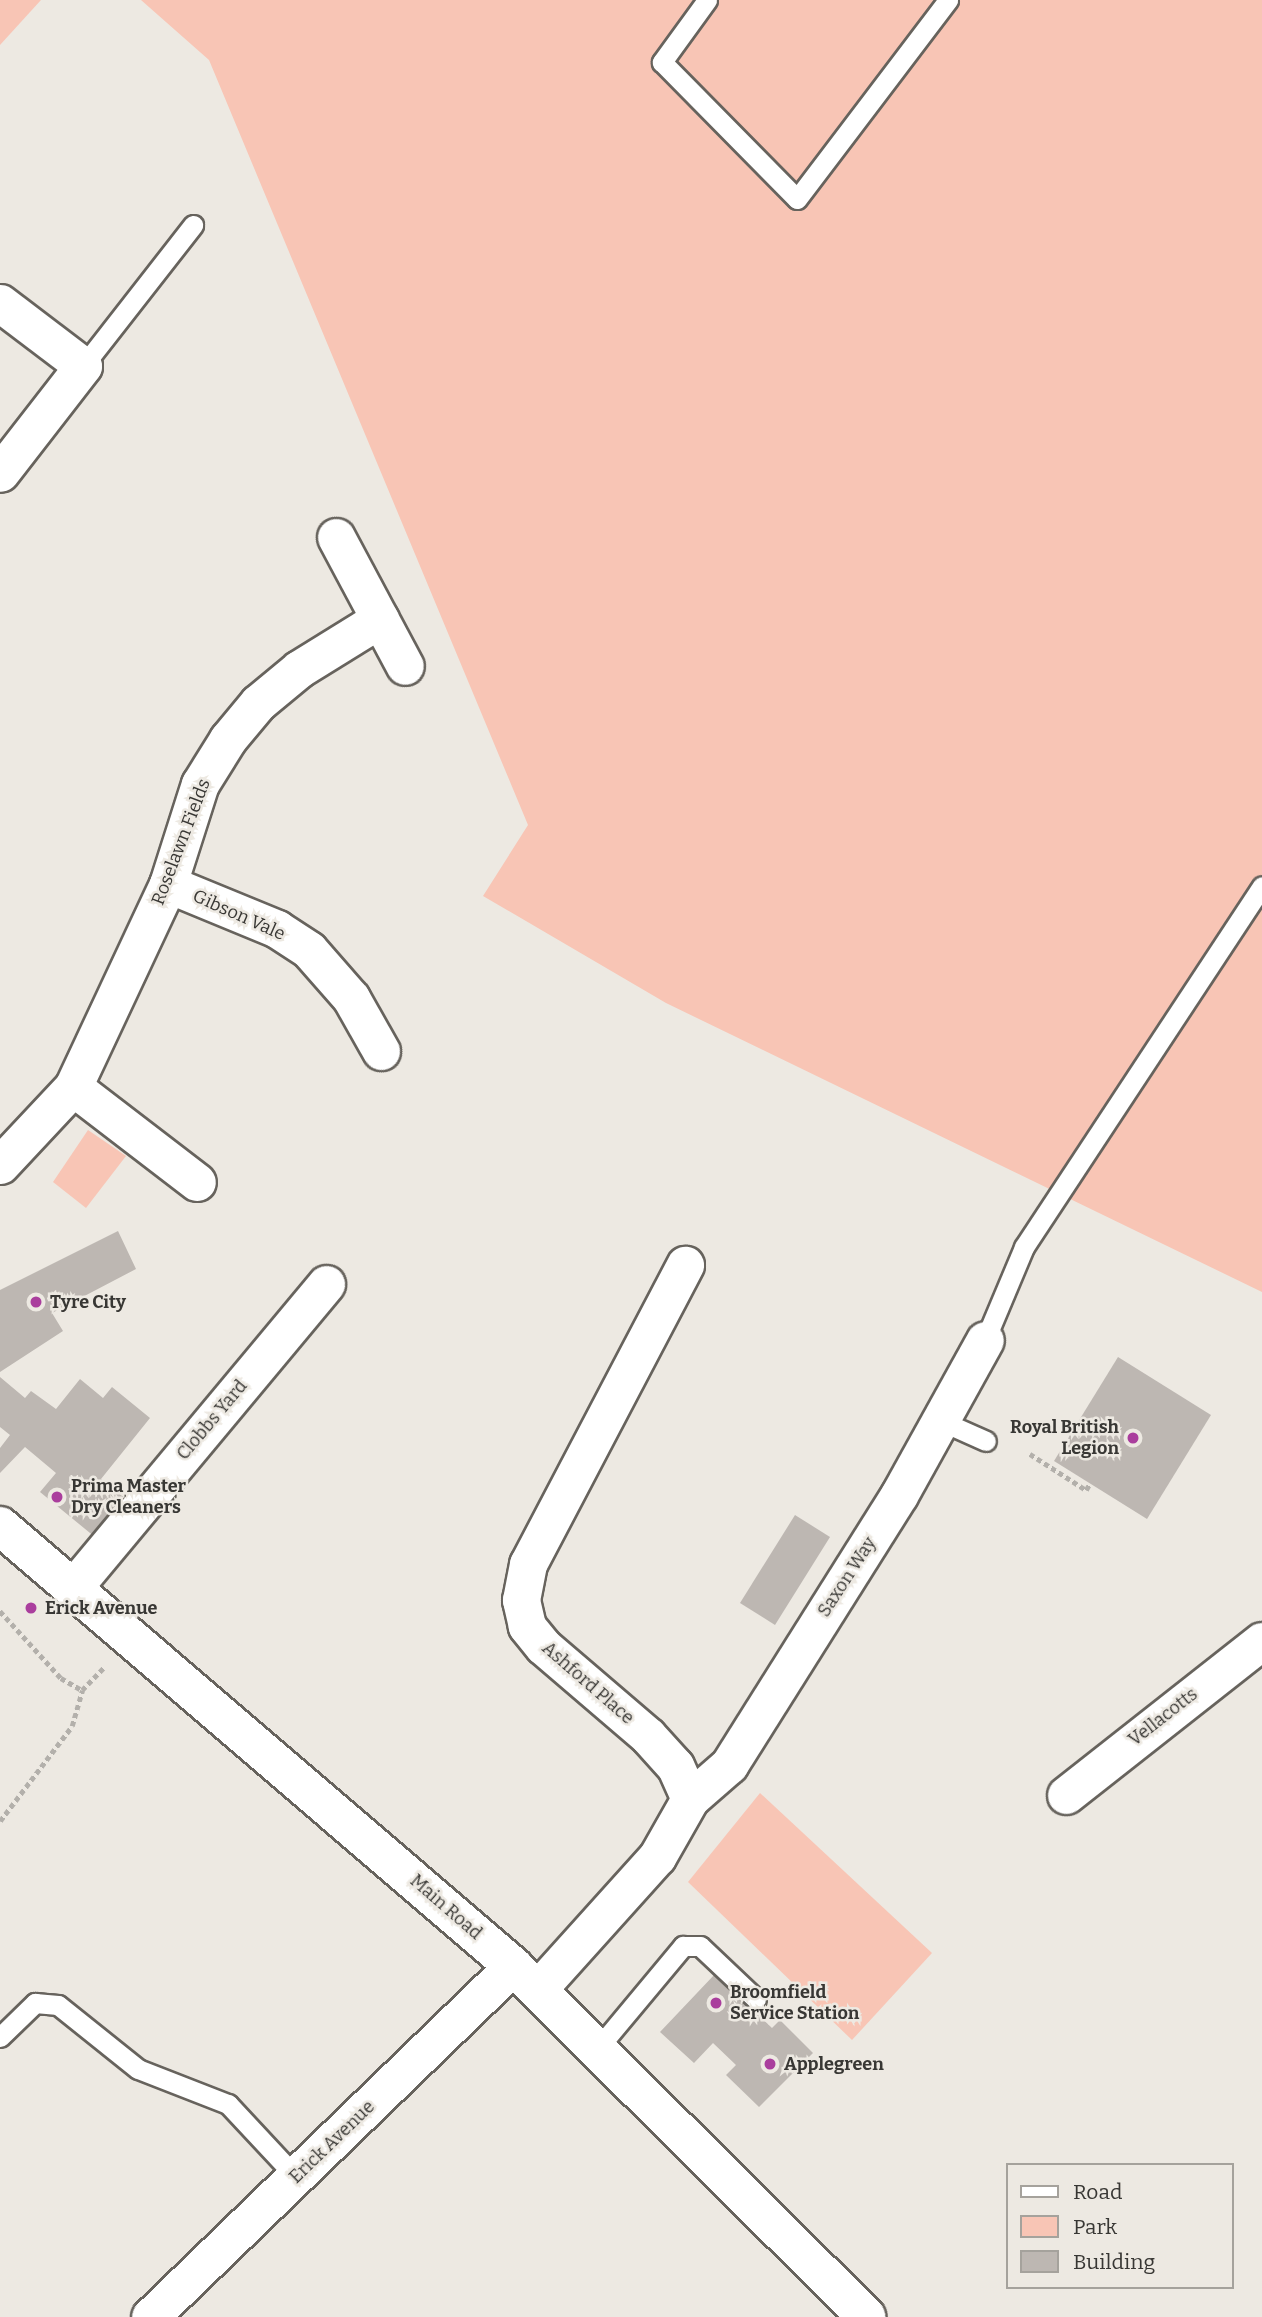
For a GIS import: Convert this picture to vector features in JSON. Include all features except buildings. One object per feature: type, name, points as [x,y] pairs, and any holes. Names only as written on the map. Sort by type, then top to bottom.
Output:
[{"type":"main road","name":"Main Road","points":[[0,1526],[129,1642],[525,1978],[866,2317]]},
{"type":"street","points":[[0,303],[83,366],[0,473]]},
{"type":"street","points":[[336,537],[405,666]]},
{"type":"street","name":"Roselawn Fields","points":[[0,1165],[73,1087],[168,884],[200,784],[228,740],[258,703],[299,669],[380,619]]},
{"type":"street","name":"Gibson Vale","points":[[168,884],[278,929],[309,950],[344,989],[380,1051]]},
{"type":"street","points":[[73,1087],[197,1182]]},
{"type":"street","name":"Ashford Place","points":[[685,1265],[528,1564],[521,1600],[527,1626],[543,1646],[648,1736],[675,1766],[690,1799]]},
{"type":"street","name":"Clobbs Yard","points":[[72,1589],[326,1284]]},
{"type":"street","name":"Saxon Way","points":[[690,1799],[729,1765],[942,1421],[985,1340]]},
{"type":"street","name":"Vellacotts","points":[[1066,1795],[1262,1641]]},
{"type":"street","points":[[525,1978],[657,1857],[690,1799]]},
{"type":"street","name":"Erick Avenue","points":[[150,2317],[296,2177],[525,1978]]},
{"type":"lane","points":[[707,0],[662,62],[797,199],[948,0]]},
{"type":"lane","points":[[83,366],[193,225]]},
{"type":"lane","points":[[985,1340],[1024,1247],[1262,886]]},
{"type":"lane","points":[[942,1421],[985,1441]]},
{"type":"lane","points":[[598,2048],[683,1946],[700,1947],[756,1999]]},
{"type":"lane","points":[[0,2037],[35,2003],[58,2005],[138,2069],[228,2104],[296,2177]]},
{"type":"path","points":[[1030,1454],[1086,1490],[1090,1483]]},
{"type":"path","points":[[0,1611],[61,1678],[82,1690]]},
{"type":"path","points":[[0,1821],[72,1726],[82,1690],[129,1642]]},
{"type":"green space","points":[[0,0],[41,0],[0,45]]},
{"type":"green space","points":[[141,0],[1262,0],[1262,1292],[666,1003],[483,896],[528,825],[209,60]]},
{"type":"green space","points":[[88,1130],[126,1156],[86,1208],[53,1182]]},
{"type":"green space","points":[[760,1793],[932,1953],[852,2040],[688,1882]]},
{"type":"place","name":"Tyre City","points":[[36,1302]]},
{"type":"place","name":"Royal British Legion","points":[[1133,1438]]},
{"type":"place","name":"Prima Master Dry Cleaners","points":[[57,1497]]},
{"type":"place","name":"Erick Avenue","points":[[31,1608]]},
{"type":"place","name":"Broomfield Service Station","points":[[716,2003]]},
{"type":"place","name":"Applegreen","points":[[770,2064]]}]
